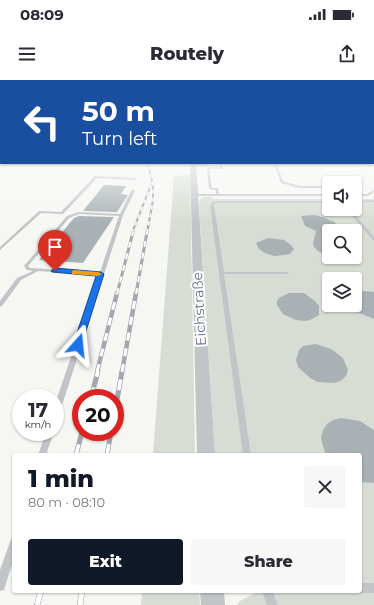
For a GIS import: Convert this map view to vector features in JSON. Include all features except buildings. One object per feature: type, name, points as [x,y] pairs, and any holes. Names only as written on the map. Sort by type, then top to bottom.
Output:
[{"type":"street","name":"Eichstraße","points":[[193,174],[206,453]]},
{"type":"street","points":[[212,593],[213,605]]},
{"type":"lane","points":[[209,174],[211,189],[217,189],[218,195]]},
{"type":"lane","points":[[279,174],[282,182],[299,187],[322,187]]},
{"type":"lane","points":[[0,249],[40,212],[62,213],[96,177],[135,179]]},
{"type":"lane","points":[[63,389],[121,215],[133,191]]},
{"type":"lane","points":[[362,195],[368,195],[374,191]]},
{"type":"lane","points":[[194,195],[322,195]]},
{"type":"lane","points":[[362,202],[374,201]]},
{"type":"lane","points":[[247,453],[212,205],[213,203],[322,202]]},
{"type":"lane","points":[[101,274],[28,269],[26,266],[68,217],[79,214],[121,215]]},
{"type":"lane","points":[[354,216],[374,239]]},
{"type":"lane","points":[[0,305],[19,279],[29,273],[40,270]]},
{"type":"lane","points":[[221,273],[287,273]]},
{"type":"lane","points":[[43,453],[47,441]]},
{"type":"lane","points":[[0,586],[12,548]]},
{"type":"lane","points":[[362,588],[374,588]]},
{"type":"lane","points":[[268,593],[274,605]]},
{"type":"shaded area","points":[[190,175],[195,453],[153,453],[174,176]]},
{"type":"shaded area","points":[[204,197],[212,197],[212,199],[322,199],[322,216],[362,216],[362,199],[374,199],[374,605],[237,605],[240,601],[255,593],[362,593],[362,453],[215,453],[199,204],[200,199]]},
{"type":"shaded area","points":[[142,593],[199,593],[200,605],[141,605]]},
{"type":"railway","points":[[147,233],[153,200],[153,187],[150,174]]},
{"type":"railway","points":[[132,233],[151,185]]},
{"type":"railway","points":[[117,294],[133,232]]},
{"type":"railway","points":[[136,294],[147,232]]},
{"type":"railway","points":[[97,372],[117,293]]},
{"type":"railway","points":[[122,372],[136,293]]},
{"type":"railway","points":[[93,389],[98,371]]},
{"type":"railway","points":[[119,389],[122,371]]},
{"type":"railway","points":[[77,453],[80,441]]},
{"type":"railway","points":[[107,453],[109,441]]},
{"type":"railway","points":[[37,605],[40,593]]},
{"type":"railway","points":[[80,605],[82,593]]},
{"type":"slow traffic","points":[[74,272],[98,274]]},
{"type":"route","points":[[55,271],[101,274],[78,345]]}]
